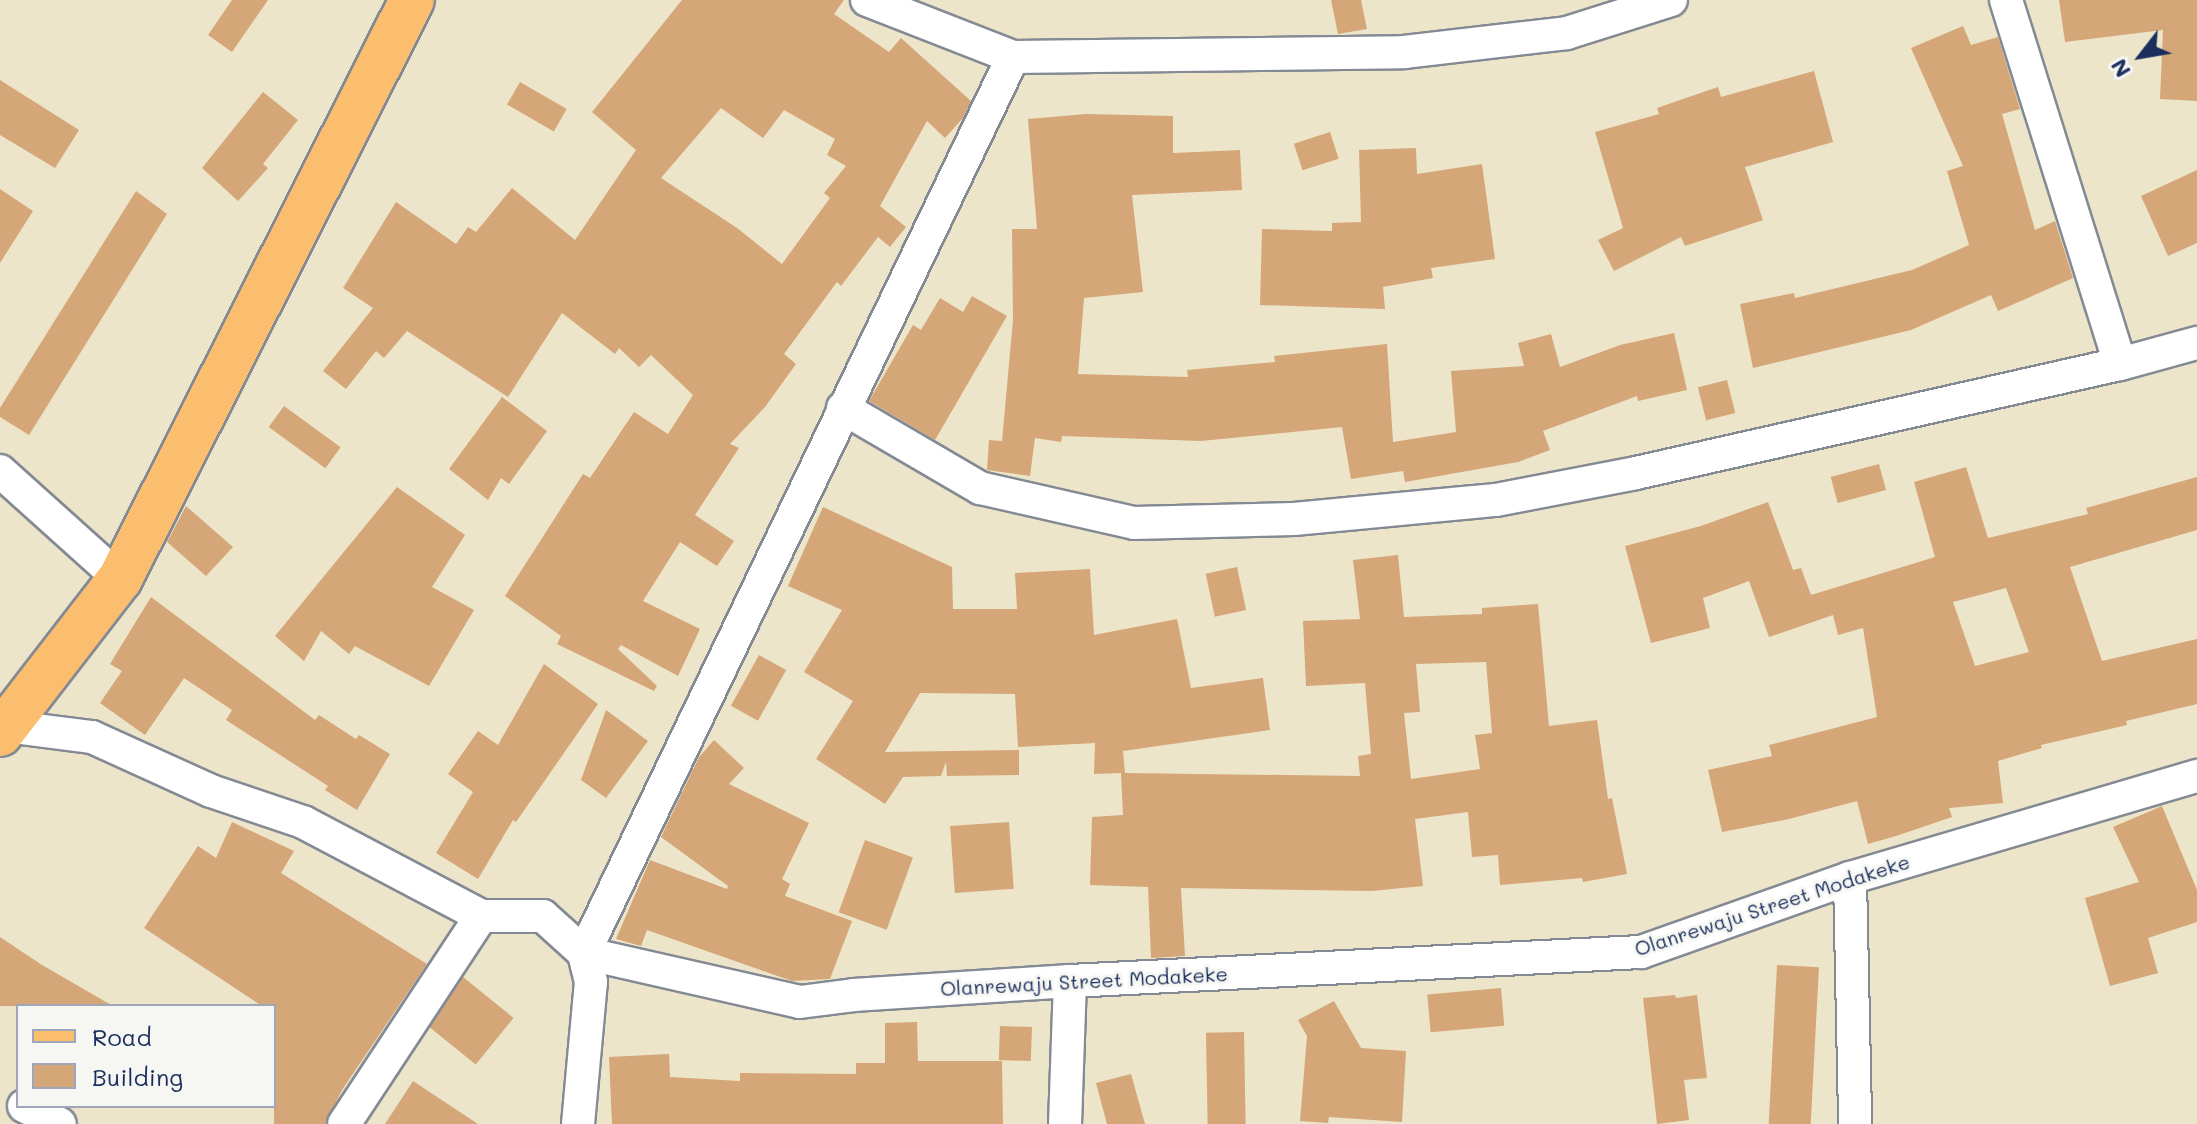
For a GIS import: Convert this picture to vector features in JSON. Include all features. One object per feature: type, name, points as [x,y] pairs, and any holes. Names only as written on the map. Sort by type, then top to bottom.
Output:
[{"type":"main road","points":[[2,730],[120,579],[412,0]]},
{"type":"street","points":[[867,0],[1013,57],[1404,52],[1567,33],[1671,0]]},
{"type":"street","points":[[2006,0],[2120,364]]},
{"type":"street","points":[[578,1124],[591,982],[584,953],[1013,57]]},
{"type":"street","points":[[843,408],[980,488],[1134,523],[1294,519],[1496,500],[1636,473],[2120,364],[2197,343]]},
{"type":"street","points":[[0,471],[120,579]]},
{"type":"street","name":"Olanrewaju Street Modakeke","points":[[2,730],[92,737],[211,791],[303,822],[481,916],[543,916],[584,953],[800,1002],[854,995],[1070,981],[1641,952],[1850,878],[2197,776]]},
{"type":"street","points":[[1850,878],[1855,1124]]},
{"type":"street","points":[[344,1124],[481,916]]},
{"type":"street","points":[[1065,1124],[1070,981]]},
{"type":"street","points":[[28,1108],[60,1124]]},
{"type":"building","points":[[232,0],[268,0],[232,52],[208,35]]},
{"type":"building","points":[[682,0],[844,0],[834,14],[889,52],[901,38],[971,101],[963,118],[945,138],[927,121],[880,206],[906,227],[890,247],[878,237],[841,286],[837,282],[784,354],[796,364],[765,407],[730,444],[739,448],[695,515],[734,541],[717,566],[680,542],[643,601],[700,629],[678,676],[621,645],[618,649],[657,686],[654,691],[557,644],[561,636],[505,596],[583,474],[590,478],[634,412],[668,434],[693,395],[651,355],[639,367],[619,348],[615,354],[562,313],[508,397],[407,331],[384,358],[376,351],[346,389],[323,371],[373,308],[343,288],[396,202],[456,244],[468,227],[476,232],[512,188],[575,240],[636,150],[592,112]],"holes":[[[721,108],[763,138],[784,110],[835,139],[827,155],[846,166],[824,193],[830,198],[782,264],[737,228],[661,178]]]},
{"type":"building","points":[[1331,0],[1361,0],[1367,29],[1338,34]]},
{"type":"building","points":[[2059,0],[2197,0],[2197,101],[2160,99],[2163,30],[2065,42]]},
{"type":"building","points":[[1963,26],[1971,45],[1998,37],[2020,109],[2002,114],[2035,230],[2055,221],[2073,278],[1998,311],[1991,295],[1911,330],[1753,368],[1740,304],[1794,293],[1795,298],[1912,270],[1969,245],[1947,171],[1963,166],[1911,48]]},
{"type":"building","points":[[1814,71],[1833,142],[1745,167],[1763,220],[1685,246],[1681,237],[1614,271],[1598,240],[1623,228],[1595,132],[1659,114],[1657,108],[1718,87],[1721,97]]},
{"type":"building","points":[[0,80],[79,130],[55,168],[0,135]]},
{"type":"building","points":[[520,82],[567,109],[554,132],[507,105]]},
{"type":"building","points":[[263,92],[298,120],[263,164],[268,168],[238,201],[202,168]]},
{"type":"building","points":[[1086,114],[1173,116],[1173,153],[1240,150],[1242,190],[1132,195],[1143,292],[1084,298],[1078,374],[1188,377],[1187,370],[1275,362],[1274,356],[1387,344],[1393,442],[1456,432],[1451,371],[1524,366],[1518,343],[1551,334],[1560,367],[1620,345],[1674,333],[1687,390],[1638,401],[1637,396],[1543,431],[1550,450],[1518,462],[1405,482],[1403,471],[1351,479],[1342,427],[1201,441],[1062,436],[1061,442],[1035,438],[1030,476],[987,470],[989,440],[1002,441],[1013,320],[1012,229],[1037,229],[1028,119]]},
{"type":"building","points":[[1330,132],[1339,159],[1303,170],[1294,144]]},
{"type":"building","points":[[1416,148],[1417,174],[1482,164],[1495,259],[1431,268],[1433,278],[1383,287],[1385,309],[1260,305],[1262,229],[1332,231],[1332,223],[1361,222],[1359,150]]},
{"type":"building","points":[[2197,170],[2197,243],[2168,256],[2141,196]]},
{"type":"building","points":[[0,189],[33,211],[0,263]]},
{"type":"building","points":[[136,191],[167,214],[29,435],[0,417],[0,408]]},
{"type":"building","points":[[972,296],[1007,316],[935,440],[869,401],[913,325],[921,330],[940,298],[963,312]]},
{"type":"building","points":[[1727,380],[1735,413],[1706,420],[1698,387]]},
{"type":"building","points":[[502,397],[547,431],[509,484],[501,478],[488,500],[449,469]]},
{"type":"building","points":[[284,406],[341,447],[325,468],[269,427]]},
{"type":"building","points":[[1879,464],[1886,490],[1838,503],[1831,477]]},
{"type":"building","points":[[1966,467],[1988,538],[2088,514],[2086,508],[2197,477],[2197,530],[2070,567],[2102,661],[2197,639],[2197,704],[2126,721],[2127,725],[2041,745],[2042,748],[1998,761],[2003,803],[1949,808],[1952,817],[1868,844],[1857,801],[1722,832],[1708,770],[1772,756],[1769,745],[1877,717],[1863,628],[1838,635],[1833,615],[1769,637],[1749,581],[1703,598],[1710,628],[1651,643],[1625,546],[1701,526],[1768,502],[1793,570],[1801,568],[1811,595],[1935,557],[1914,482]],"holes":[[[2006,588],[2029,652],[1975,666],[1953,602]]]},
{"type":"building","points":[[397,487],[465,535],[432,587],[474,610],[429,686],[355,646],[349,654],[321,631],[304,661],[275,636]]},
{"type":"building","points":[[186,506],[233,547],[206,576],[167,542]]},
{"type":"building","points":[[823,507],[952,567],[953,609],[1017,609],[1015,573],[1090,569],[1094,635],[1177,619],[1191,688],[1263,678],[1270,730],[1123,751],[1125,773],[1360,776],[1358,756],[1371,754],[1365,683],[1306,686],[1303,621],[1360,619],[1353,560],[1398,555],[1404,617],[1482,614],[1482,608],[1538,604],[1549,726],[1597,720],[1608,799],[1612,798],[1627,874],[1583,882],[1582,878],[1500,885],[1498,855],[1472,857],[1468,812],[1415,819],[1423,886],[1372,891],[1181,888],[1185,956],[1151,958],[1148,887],[1090,885],[1092,817],[1123,815],[1121,773],[1094,774],[1095,743],[1018,747],[1015,694],[920,693],[885,752],[1019,750],[1019,775],[947,776],[946,762],[941,776],[903,777],[885,804],[816,759],[853,701],[804,672],[842,610],[788,586]],"holes":[[[1486,662],[1492,733],[1475,735],[1480,769],[1411,779],[1404,713],[1420,712],[1416,664]]]},
{"type":"building","points":[[1237,567],[1246,610],[1215,617],[1206,574]]},
{"type":"building","points":[[151,597],[315,720],[319,715],[356,739],[359,735],[390,754],[357,810],[325,790],[328,786],[226,720],[232,710],[184,678],[145,735],[100,703],[122,671],[110,664]]},
{"type":"building","points":[[759,655],[786,670],[758,721],[731,706]]},
{"type":"building","points":[[544,664],[598,704],[516,822],[513,820],[478,879],[436,853],[473,792],[448,774],[478,731],[498,745]]},
{"type":"building","points":[[606,710],[648,741],[606,798],[581,780]]},
{"type":"building","points":[[714,740],[744,768],[729,784],[809,823],[782,879],[790,884],[785,896],[852,921],[830,979],[792,981],[647,930],[641,946],[616,939],[650,860],[727,889],[728,886],[661,837],[699,757]]},
{"type":"building","points":[[2162,806],[2197,890],[2197,922],[2148,938],[2158,973],[2110,986],[2085,898],[2139,882],[2113,827]]},
{"type":"building","points":[[232,822],[294,851],[281,873],[427,964],[342,1090],[325,1124],[274,1124],[276,1004],[259,1004],[144,928],[198,846],[216,858]]},
{"type":"building","points":[[1009,822],[1014,889],[955,893],[950,826]]},
{"type":"building","points":[[865,840],[913,857],[887,930],[839,912]]},
{"type":"building","points":[[0,937],[110,1004],[16,1004],[0,1006]]},
{"type":"building","points":[[1777,965],[1819,967],[1811,1124],[1769,1124]]},
{"type":"building","points":[[463,977],[514,1018],[476,1065],[425,1024]]},
{"type":"building","points":[[1501,988],[1504,1026],[1431,1032],[1427,994]]},
{"type":"building","points":[[1675,995],[1676,998],[1697,995],[1707,1078],[1684,1080],[1689,1120],[1657,1124],[1643,998]]},
{"type":"building","points":[[1334,1001],[1361,1048],[1406,1051],[1402,1122],[1329,1117],[1328,1123],[1300,1121],[1307,1036],[1298,1020]]},
{"type":"building","points":[[917,1022],[918,1061],[1002,1061],[1003,1124],[612,1124],[609,1057],[669,1054],[670,1077],[740,1081],[740,1073],[856,1074],[856,1063],[885,1063],[885,1023]]},
{"type":"building","points":[[1000,1026],[1032,1027],[1031,1061],[999,1060]]},
{"type":"building","points":[[1244,1032],[1246,1124],[1208,1124],[1206,1033]]},
{"type":"building","points":[[1131,1074],[1145,1124],[1107,1124],[1096,1083]]},
{"type":"building","points":[[413,1081],[478,1124],[385,1124]]}]
